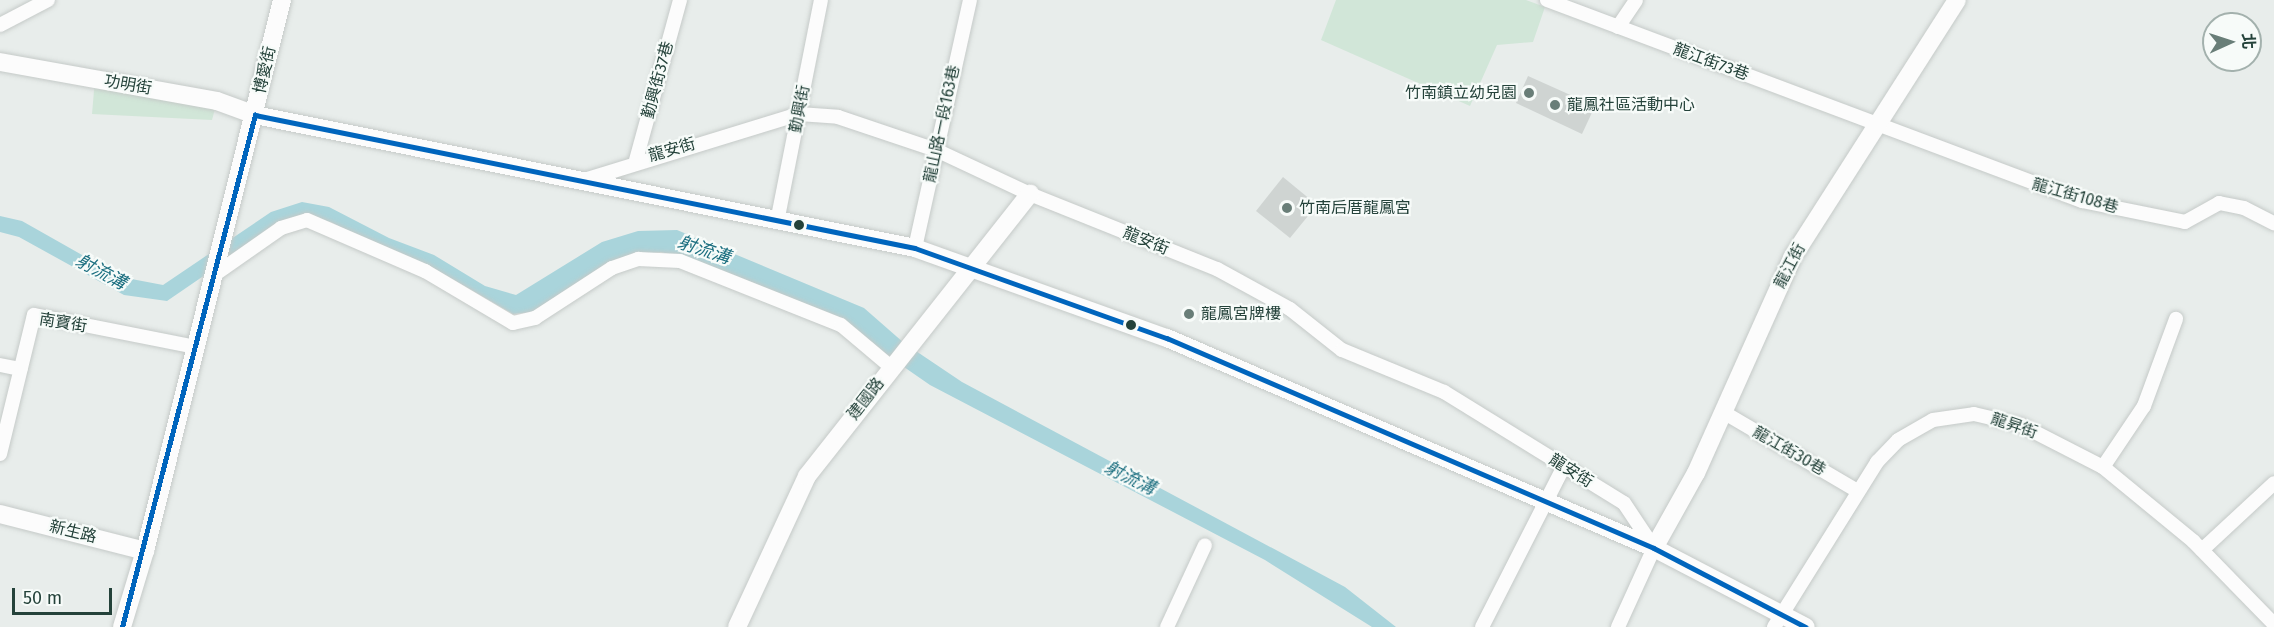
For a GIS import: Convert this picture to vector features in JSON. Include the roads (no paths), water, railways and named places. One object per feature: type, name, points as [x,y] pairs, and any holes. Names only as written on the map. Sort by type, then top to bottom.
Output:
[{"type":"street","points":[[0,25],[48,0]]},
{"type":"street","name":"博愛街","points":[[122,627],[145,551],[282,0]]},
{"type":"street","name":"勤興街37巷","points":[[636,160],[680,0]]},
{"type":"street","name":"勤興街","points":[[778,217],[821,0]]},
{"type":"street","name":"龍山路一段163巷","points":[[915,248],[970,0]]},
{"type":"street","name":"龍江街73巷","points":[[1547,0],[1876,123]]},
{"type":"street","points":[[1618,27],[1636,0]]},
{"type":"street","name":"龍江街","points":[[1654,548],[1696,473],[1792,258],[1876,123],[1957,0]]},
{"type":"street","name":"功明街","points":[[0,63],[217,101],[255,115],[579,181],[778,217],[915,248],[1167,338],[1654,548],[1780,620],[1806,627]]},
{"type":"street","name":"龍安街","points":[[579,181],[636,160],[799,114],[838,117],[936,150],[1030,194],[1218,270],[1290,309],[1342,350],[1444,392],[1624,503],[1654,548]]},
{"type":"street","name":"龍江街108巷","points":[[1876,123],[2082,201],[2185,222],[2219,203],[2244,208],[2274,223]]},
{"type":"street","name":"建國路","points":[[737,627],[807,476],[968,268],[1030,194]]},
{"type":"street","points":[[217,262],[281,228],[307,220],[425,272],[513,322],[535,318],[612,268],[638,259],[680,261],[841,326],[892,366]]},
{"type":"street","name":"南寶街","points":[[0,454],[34,315],[196,347]]},
{"type":"street","points":[[2103,467],[2144,406],[2176,318]]},
{"type":"street","points":[[0,365],[21,369]]},
{"type":"street","name":"龍江街30巷","points":[[1723,412],[1856,490]]},
{"type":"street","name":"龍昇街","points":[[1780,620],[1856,490],[1898,440],[1933,420],[1974,414],[2021,425],[2103,467],[2202,550],[2274,624]]},
{"type":"street","points":[[1482,627],[1548,502],[1564,466]]},
{"type":"street","points":[[2202,550],[2274,483]]},
{"type":"street","name":"新生路","points":[[0,514],[145,551]]},
{"type":"street","points":[[1167,627],[1205,545]]},
{"type":"street","points":[[1618,627],[1654,548]]},
{"type":"water","name":"射流溝","points":[[302,202],[329,207],[389,238],[434,255],[485,286],[516,295],[602,242],[638,231],[677,230],[864,308],[904,343],[962,382],[1345,587],[1396,627],[1372,627],[1265,560],[930,385],[826,313],[682,257],[661,252],[623,257],[559,299],[532,312],[513,314],[430,266],[378,247],[331,222],[305,217],[275,227],[167,301],[124,295],[19,237],[0,232],[0,216],[22,221],[121,277],[163,285],[271,212]]},
{"type":"place","name":"竹南鎮立幼兒園","points":[[1529,93]]},
{"type":"place","name":"龍鳳社區活動中心","points":[[1555,105]]},
{"type":"place","name":"竹南后厝龍鳳宮","points":[[1287,208]]},
{"type":"place","name":"龍鳳宮牌樓","points":[[1189,314]]}]
